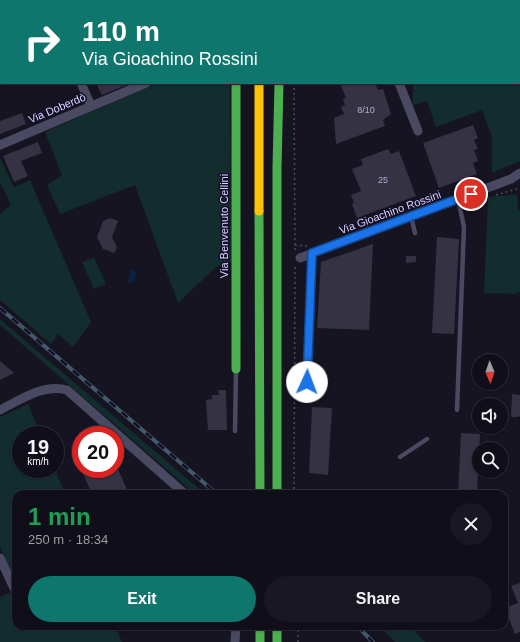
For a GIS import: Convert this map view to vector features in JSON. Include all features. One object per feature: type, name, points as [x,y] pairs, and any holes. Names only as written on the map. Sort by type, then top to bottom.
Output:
[{"type":"main road","name":"Via Benvenuto Cellini","points":[[236,84],[236,369]]},
{"type":"main road","points":[[259,84],[260,490]]},
{"type":"main road","points":[[277,490],[277,167],[279,84]]},
{"type":"main road","points":[[260,630],[260,642]]},
{"type":"main road","points":[[277,630],[277,642]]},
{"type":"street","points":[[81,84],[91,106]]},
{"type":"street","name":"Via Doberdò","points":[[0,145],[144,84]]},
{"type":"street","points":[[399,84],[418,132]]},
{"type":"street","name":"Via Gioachino Rossini","points":[[297,257],[312,253],[515,179],[520,173]]},
{"type":"street","points":[[0,410],[42,390],[59,387],[67,390],[180,490]]},
{"type":"street","points":[[0,558],[12,584]]},
{"type":"street","points":[[235,642],[236,630]]},
{"type":"lane","points":[[456,410],[464,227],[458,199]]},
{"type":"lane","points":[[411,216],[415,233]]},
{"type":"lane","points":[[307,382],[312,253]]},
{"type":"lane","points":[[236,369],[236,431]]},
{"type":"lane","points":[[400,457],[427,439]]},
{"type":"path","points":[[294,84],[297,257],[294,490]]},
{"type":"path","points":[[298,630],[298,642]]},
{"type":"green space","points":[[154,84],[230,84],[231,262],[216,267],[178,303],[135,185],[60,214],[47,185],[62,175],[45,132]]},
{"type":"green space","points":[[413,84],[520,84],[520,161],[492,173],[492,137],[482,110],[436,127],[427,101],[413,105]]},
{"type":"green space","points":[[0,158],[14,187],[30,180],[91,322],[73,347],[58,334],[51,344],[0,300],[0,214],[11,205],[0,182]]},
{"type":"green space","points":[[517,194],[518,210],[520,211],[520,291],[514,294],[484,293],[488,197]]},
{"type":"green space","points":[[94,257],[106,284],[94,289],[82,262]]},
{"type":"green space","points":[[0,319],[200,490],[190,490],[124,432],[124,426],[117,426],[0,325]]},
{"type":"green space","points":[[28,404],[37,426],[12,426],[12,478],[59,478],[63,490],[12,490],[12,573],[0,547],[0,417]]},
{"type":"green space","points":[[12,592],[12,630],[117,630],[122,642],[0,642],[0,597]]},
{"type":"green space","points":[[383,630],[414,630],[425,642],[395,642]]},
{"type":"water","points":[[133,269],[136,273],[135,281],[128,283],[127,281],[130,271]]},
{"type":"building","points":[[96,84],[129,84],[102,95]]},
{"type":"building","points":[[340,84],[375,84],[378,90],[383,89],[391,114],[383,120],[385,126],[336,144],[334,118],[344,114],[341,107],[345,105],[343,99],[346,98]]},
{"type":"building","points":[[22,113],[26,124],[0,134],[0,121]]},
{"type":"building","points":[[473,125],[478,138],[474,140],[478,149],[474,150],[478,161],[473,163],[477,174],[439,188],[423,143]]},
{"type":"building","points":[[38,142],[42,153],[21,161],[28,176],[14,182],[3,156]]},
{"type":"building","points":[[388,149],[391,154],[399,151],[416,196],[357,218],[352,204],[354,203],[351,195],[361,191],[352,169],[363,165],[361,159]]},
{"type":"building","points":[[110,218],[118,221],[112,237],[117,247],[114,253],[103,249],[97,237],[103,221]]},
{"type":"building","points":[[437,237],[459,239],[454,334],[432,333]]},
{"type":"building","points":[[373,244],[369,330],[317,328],[321,262]]},
{"type":"building","points":[[406,256],[416,256],[416,262],[406,263]]},
{"type":"building","points":[[0,361],[14,373],[0,380]]},
{"type":"building","points":[[218,390],[226,390],[227,430],[208,430],[206,400],[212,399],[212,395],[219,395]]},
{"type":"building","points":[[512,394],[520,395],[520,416],[518,417],[511,417]]},
{"type":"building","points":[[312,407],[332,408],[328,475],[309,473]]},
{"type":"building","points":[[461,433],[480,434],[480,442],[472,442],[472,478],[478,478],[477,490],[458,490]]},
{"type":"building","points":[[85,478],[122,478],[127,490],[90,490]]},
{"type":"building","points":[[520,583],[520,632],[515,634],[508,616],[508,607],[518,603],[511,586]]},
{"type":"railway","points":[[0,308],[212,490]]},
{"type":"railway","points":[[361,630],[373,642]]},
{"type":"traffic: fast","points":[[236,84],[236,369]]},
{"type":"traffic: fast","points":[[277,490],[277,167],[279,84]]},
{"type":"traffic: fast","points":[[259,211],[260,490]]},
{"type":"traffic: fast","points":[[260,630],[260,642]]},
{"type":"traffic: fast","points":[[277,630],[277,642]]},
{"type":"traffic: slow","points":[[259,84],[259,211]]},
{"type":"route","points":[[307,382],[312,253],[471,194]]}]
